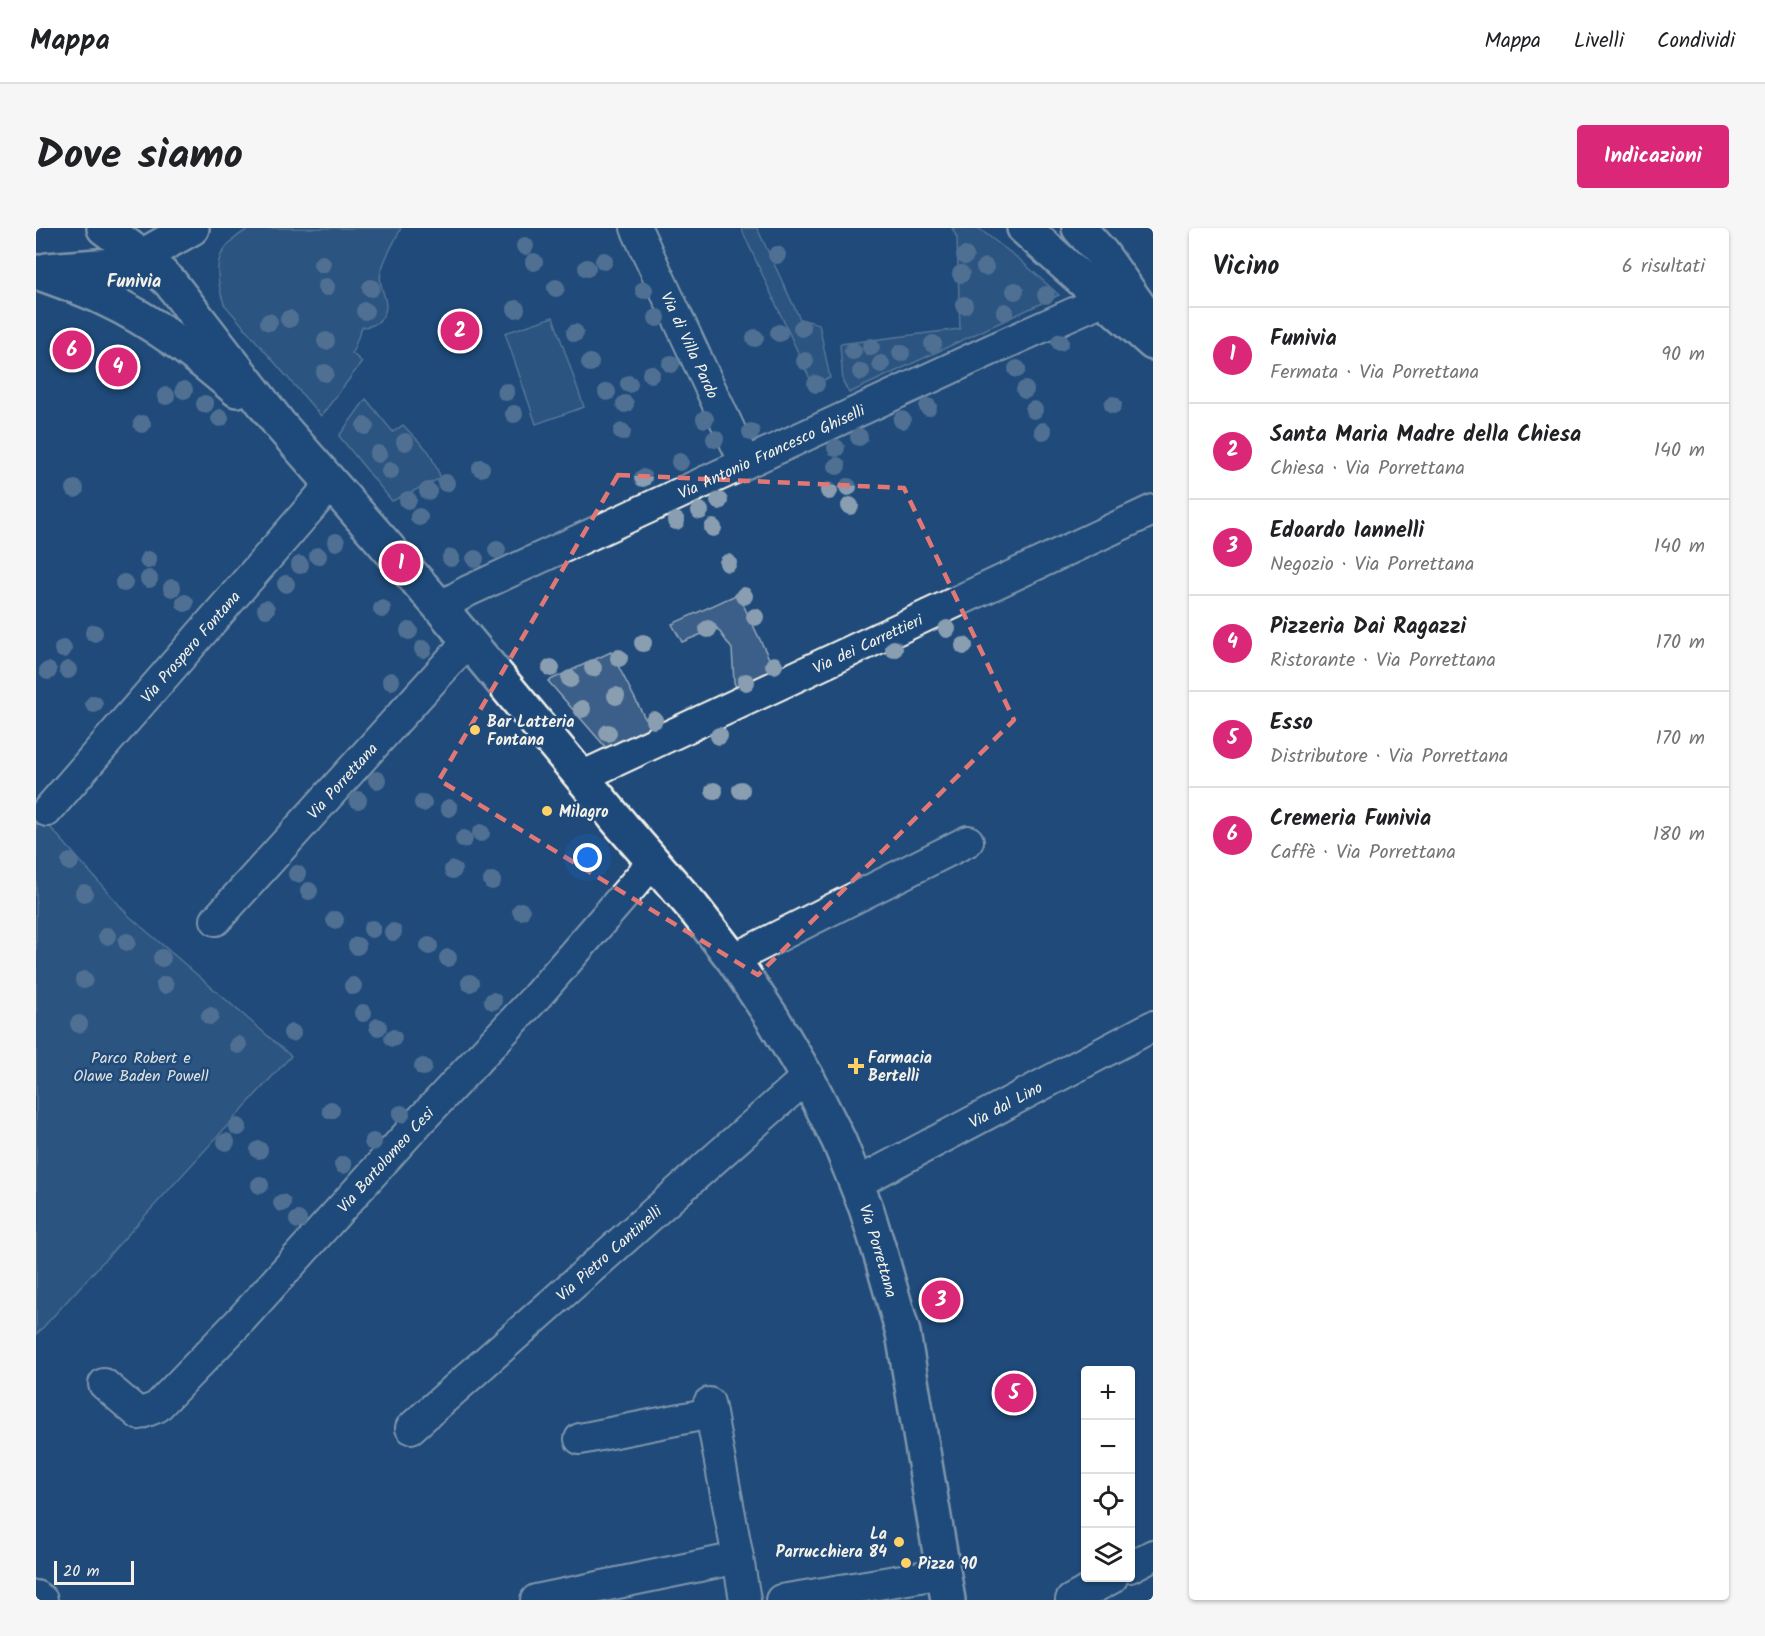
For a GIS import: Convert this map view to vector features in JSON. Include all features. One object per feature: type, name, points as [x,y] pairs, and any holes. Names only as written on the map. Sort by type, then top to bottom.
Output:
[{"type":"main road","name":"Via Porrettana","points":[[104,228],[143,257],[182,295],[280,425],[440,607],[692,906],[733,959],[773,1018],[835,1132],[857,1184],[881,1256],[903,1333],[946,1586]]},
{"type":"main road","points":[[36,271],[111,265],[135,260],[192,228]]},
{"type":"main road","points":[[1024,228],[1153,343]]},
{"type":"main road","points":[[1079,228],[1109,262],[1153,326]]},
{"type":"main road","name":"Via Porrettana","points":[[36,271],[107,300],[155,327],[212,368],[280,425]]},
{"type":"street","name":"Via di Villa Pardo","points":[[636,228],[745,463]]},
{"type":"street","name":"Via Antonio Francesco Ghiselli","points":[[440,607],[468,591],[1103,300]]},
{"type":"street","name":"Via Prospero Fontana","points":[[47,811],[332,483]]},
{"type":"street","name":"Via dei Carrettieri","points":[[581,777],[1153,510]]},
{"type":"street","name":"Via Porrettana","points":[[216,920],[468,641]]},
{"type":"street","points":[[733,959],[968,841]]},
{"type":"street","name":"Via Bartolomeo Cesi","points":[[104,1384],[139,1414],[157,1407],[536,997],[653,862]]},
{"type":"street","name":"Via dal Lino","points":[[857,1184],[1151,1032]]},
{"type":"street","name":"Via Pietro Cantinelli","points":[[411,1428],[807,1077]]},
{"type":"street","points":[[580,1439],[710,1408],[746,1600]]},
{"type":"street","points":[[1135,1565],[1153,1555]]},
{"type":"street","points":[[537,1600],[738,1558]]},
{"type":"street","points":[[1071,1600],[1105,1582]]},
{"type":"street","name":"Via Porrettana","points":[[781,1600],[946,1586]]},
{"type":"street","points":[[36,1596],[42,1600]]},
{"type":"highlighted area","points":[[618,475],[904,488],[1014,720],[758,975],[439,780]]},
{"type":"green space","points":[[250,228],[401,228],[381,272],[380,279],[386,303],[384,315],[375,324],[362,327],[352,353],[362,362],[321,416],[224,304],[218,279],[219,259],[229,243]]},
{"type":"green space","points":[[741,228],[757,228],[800,319],[819,324],[830,378],[812,383]]},
{"type":"green space","points":[[952,228],[978,228],[1019,259],[1059,295],[849,393],[843,382],[840,344],[960,329],[957,238]]},
{"type":"green space","points":[[553,317],[584,407],[536,424],[505,333]]},
{"type":"green space","points":[[366,399],[393,432],[403,425],[429,452],[441,478],[392,501],[339,436]]},
{"type":"green space","points":[[738,594],[777,675],[738,693],[734,682],[732,649],[717,628],[682,642],[672,624]]},
{"type":"green space","points":[[611,652],[652,732],[609,751],[548,681]]},
{"type":"green space","name":"Parco Robert e Olawe Baden Powell","points":[[36,811],[129,916],[291,1056],[36,1335]]},
{"type":"place","name":"Santa Maria Madre della Chiesa","points":[[460,331]]},
{"type":"place","name":"Cremeria Funivia","points":[[72,350]]},
{"type":"place","name":"Pizzeria Dai Ragazzi","points":[[118,367]]},
{"type":"place","name":"Funivia","points":[[401,563]]},
{"type":"place","name":"Bar Latteria Fontana","points":[[475,730]]},
{"type":"place","name":"Milagro","points":[[547,811]]},
{"type":"place","name":"Farmacia Bertelli","points":[[856,1066]]},
{"type":"place","name":"Edoardo Iannelli","points":[[941,1300]]},
{"type":"place","name":"Esso","points":[[1014,1393]]},
{"type":"place","name":"La Parrucchiera 84","points":[[899,1542]]},
{"type":"place","name":"Pizza 90","points":[[906,1563]]},
{"type":"district","name":"Funivia","points":[[134,281]]}]
